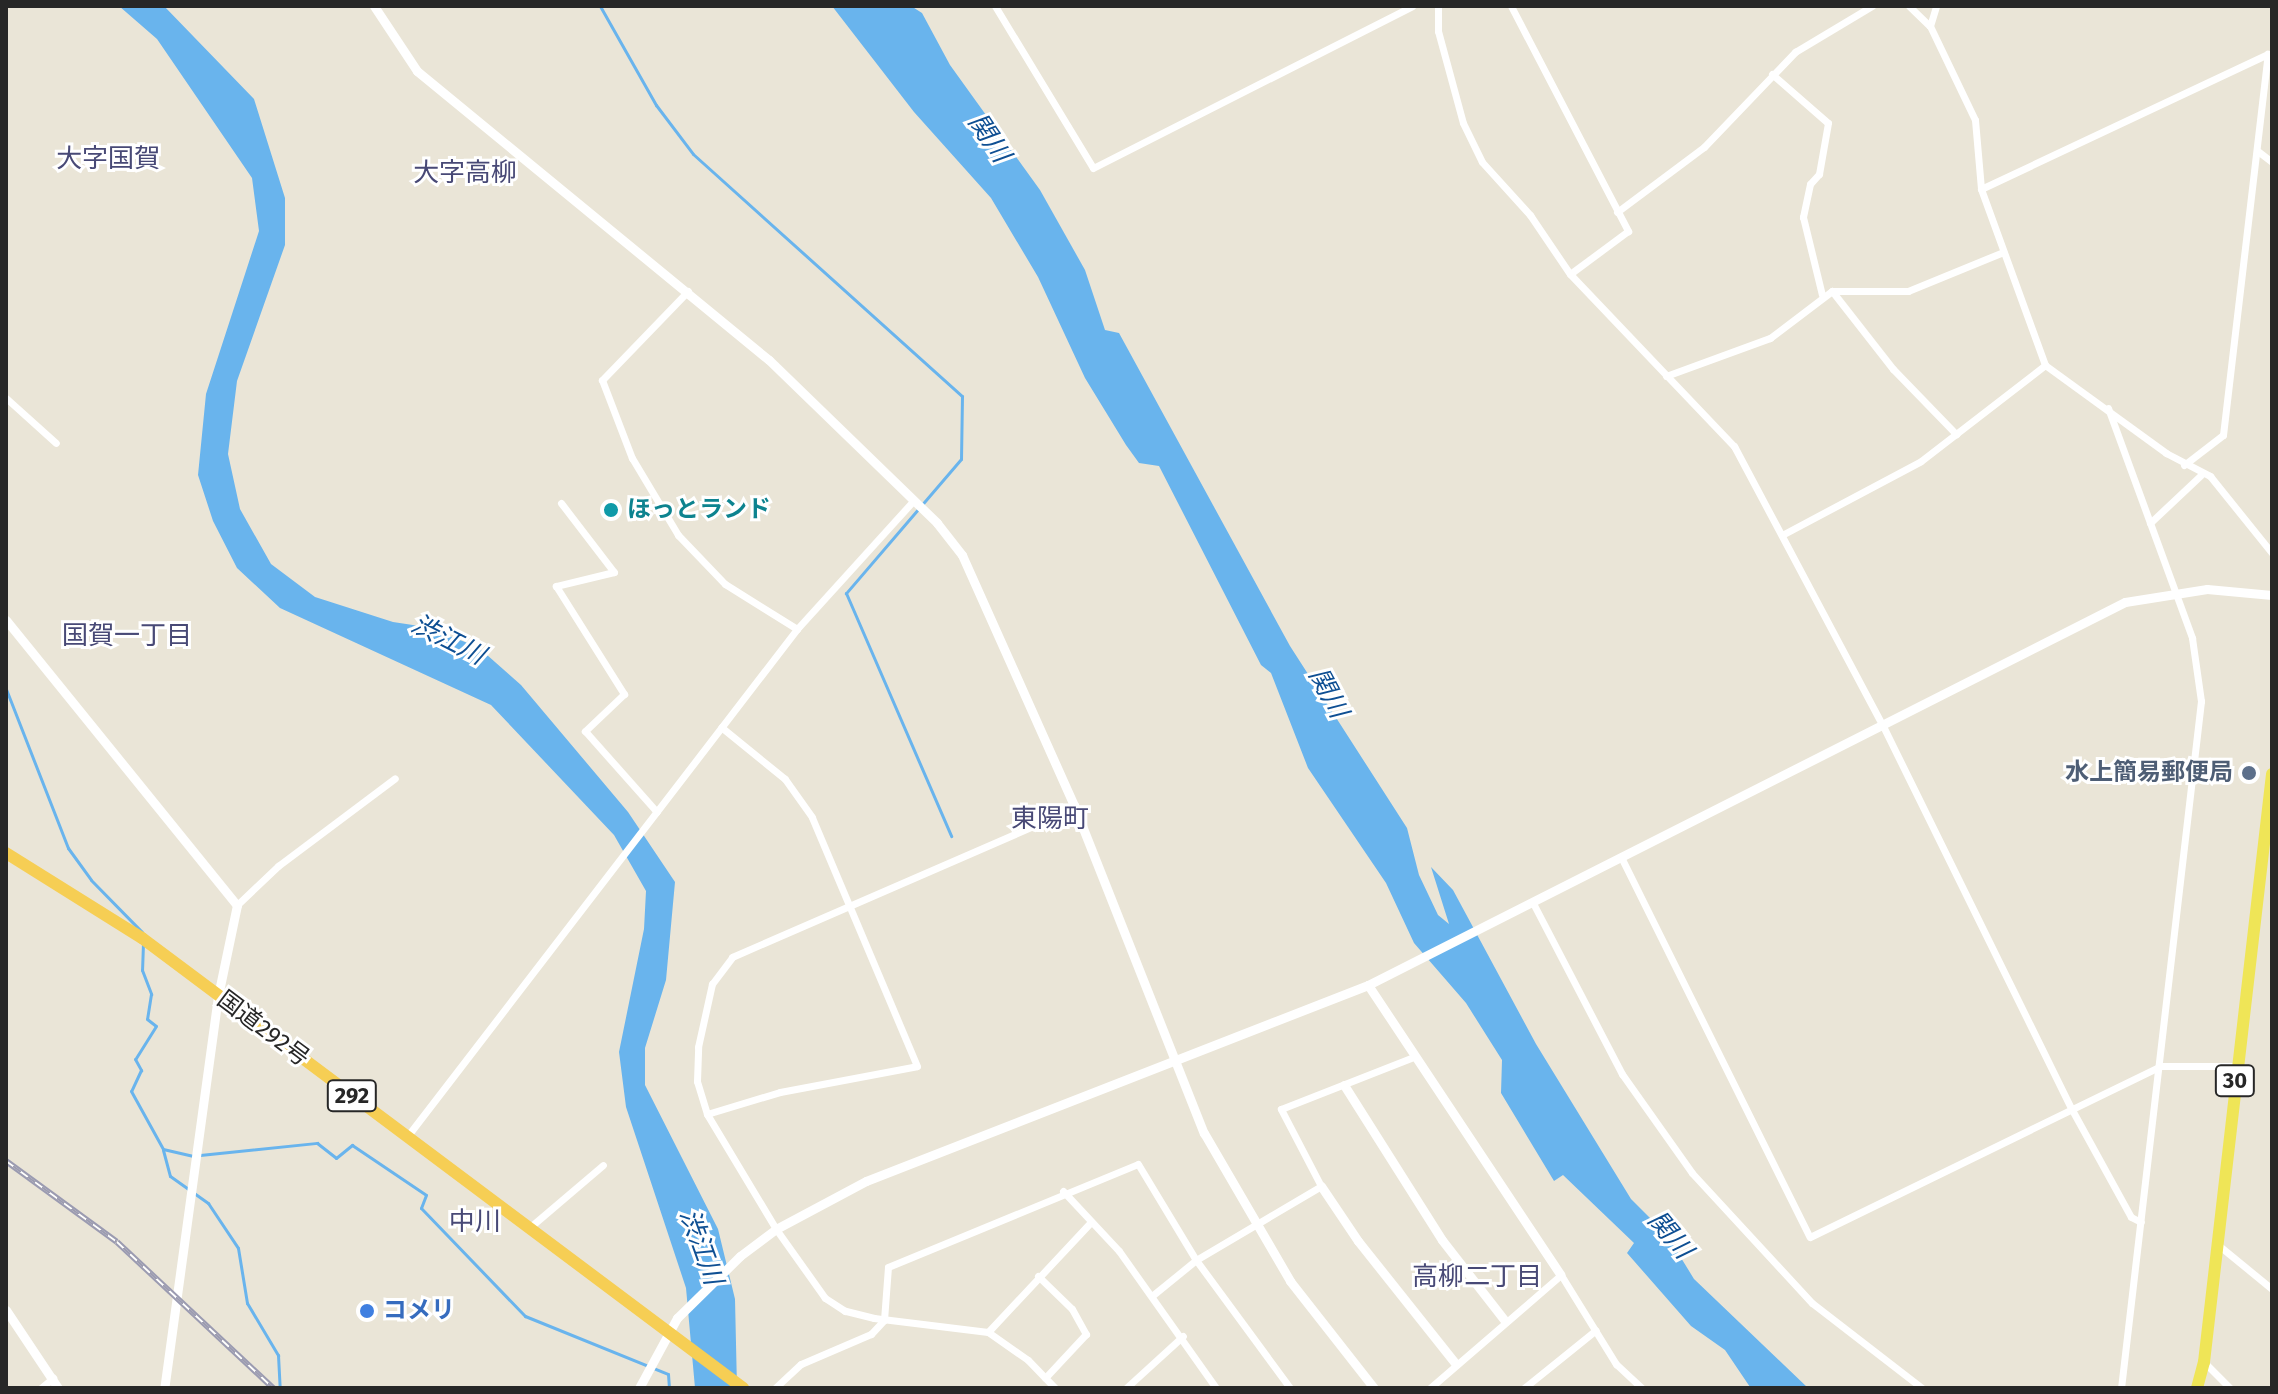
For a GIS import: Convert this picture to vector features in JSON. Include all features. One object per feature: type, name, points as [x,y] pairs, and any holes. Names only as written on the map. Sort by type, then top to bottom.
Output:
[{"type":"highway","name":"国道292号","points":[[6,853],[142,938],[743,1388]]},
{"type":"main road","name":"30","points":[[2197,1388],[2204,1362],[2236,1066],[2268,847],[2272,774]]},
{"type":"street","points":[[374,6],[417,71],[769,360],[914,500],[962,555],[988,604],[1075,808],[1204,1133],[1254,1226],[1298,1292],[1374,1388]]},
{"type":"street","points":[[995,6],[1093,168],[1412,6]]},
{"type":"street","points":[[1438,6],[1438,31],[1463,123],[1482,162],[1530,215],[1570,274],[1734,446],[1883,726],[2071,1108],[2131,1217],[2141,1222]]},
{"type":"street","points":[[1511,6],[1628,231],[1570,274]]},
{"type":"street","points":[[1617,212],[1704,147],[1772,74],[1818,36],[1872,6]]},
{"type":"street","points":[[1909,6],[1930,26],[1975,120],[1981,189],[2045,365],[2184,465],[2222,487],[2230,506],[2272,553]]},
{"type":"street","points":[[1930,26],[1936,6]]},
{"type":"street","points":[[1981,189],[2268,54],[2259,152],[2223,435],[2184,465]]},
{"type":"street","points":[[1772,74],[1828,123],[1819,174],[1810,184],[1803,217],[1822,295]]},
{"type":"street","points":[[2259,152],[2272,162]]},
{"type":"street","points":[[1666,376],[1770,338],[1822,295],[1832,291],[1908,291],[2003,252]]},
{"type":"street","points":[[688,291],[602,380],[632,458],[678,535],[725,584],[797,629]]},
{"type":"street","points":[[1832,291],[1893,369],[1956,434]]},
{"type":"street","points":[[1782,535],[1921,461],[2045,365]]},
{"type":"street","points":[[6,398],[56,443]]},
{"type":"street","points":[[2108,408],[2171,591],[2192,638],[2201,701],[2161,1066],[2121,1388]]},
{"type":"street","points":[[2150,523],[2201,475]]},
{"type":"street","points":[[406,1138],[797,629],[914,500]]},
{"type":"street","points":[[561,503],[614,572],[556,586],[624,694],[585,731],[657,812]]},
{"type":"street","points":[[639,1388],[666,1333],[677,1318],[740,1256],[776,1229],[866,1181],[1372,983],[1534,905],[1621,857],[2125,602],[2171,591],[2272,595]]},
{"type":"street","points":[[6,620],[237,905]]},
{"type":"street","points":[[707,1114],[780,1092],[917,1066],[812,817],[785,779],[721,727]]},
{"type":"street","points":[[164,1388],[218,996],[237,905],[278,866],[395,778]]},
{"type":"street","points":[[1055,1388],[988,1332],[884,1320],[845,1311],[825,1298],[776,1229],[707,1114],[697,1081],[698,1047],[712,984],[742,951],[849,902],[1075,808]]},
{"type":"street","points":[[1621,857],[1810,1237],[2161,1066],[2236,1066]]},
{"type":"street","points":[[1534,905],[1622,1074],[1692,1173],[1812,1303],[1922,1388]]},
{"type":"street","points":[[1372,983],[1414,1057],[1561,1275],[1616,1364],[1642,1388]]},
{"type":"street","points":[[1414,1057],[1281,1109],[1321,1186],[1358,1241],[1456,1364]]},
{"type":"street","points":[[1344,1085],[1442,1240],[1505,1321]]},
{"type":"street","points":[[775,1388],[801,1364],[871,1334],[884,1320],[888,1267],[1063,1191],[1138,1164],[1196,1260],[1290,1388]]},
{"type":"street","points":[[529,1228],[603,1165]]},
{"type":"street","points":[[1153,1295],[1196,1260],[1321,1186]]},
{"type":"street","points":[[1063,1191],[1153,1295],[1216,1388]]},
{"type":"street","points":[[988,1332],[1091,1222]]},
{"type":"street","points":[[2217,1244],[2272,1289]]},
{"type":"street","points":[[1430,1388],[1561,1275]]},
{"type":"street","points":[[1038,1276],[1072,1309],[1086,1334],[1045,1378]]},
{"type":"street","points":[[6,1310],[58,1388]]},
{"type":"street","points":[[1524,1388],[1596,1330]]},
{"type":"street","points":[[1126,1388],[1183,1336]]},
{"type":"street","points":[[2204,1362],[2230,1388]]},
{"type":"street","points":[[41,1388],[53,1378]]},
{"type":"water","name":"渋江川","points":[[119,6],[164,6],[254,99],[285,198],[285,245],[237,381],[228,454],[240,509],[271,564],[315,597],[393,622],[426,627],[478,647],[521,685],[628,812],[675,882],[666,980],[645,1048],[645,1085],[718,1229],[735,1299],[737,1388],[695,1388],[686,1288],[626,1107],[619,1052],[644,929],[646,891],[614,835],[491,705],[280,608],[237,568],[213,521],[198,475],[206,394],[259,231],[252,178],[157,39]]},
{"type":"water","name":"関川","points":[[832,6],[911,6],[922,13],[950,65],[1040,190],[1085,270],[1105,330],[1119,333],[1290,646],[1407,828],[1419,875],[1438,915],[1449,924],[1431,867],[1453,890],[1536,1044],[1631,1199],[1667,1235],[1694,1279],[1808,1388],[1750,1387],[1725,1350],[1691,1326],[1627,1253],[1634,1243],[1563,1175],[1554,1181],[1501,1093],[1502,1060],[1466,1003],[1414,943],[1386,883],[1308,768],[1271,673],[1261,665],[1159,466],[1139,463],[1126,445],[1085,378],[1038,277],[991,198],[914,112]]},
{"type":"waterway","points":[[600,6],[656,105],[693,154],[962,396],[961,459],[846,593],[951,836]]},
{"type":"waterway","points":[[6,689],[68,848],[91,880],[142,932]]},
{"type":"waterway","points":[[143,943],[142,970],[151,994],[147,1019],[156,1026],[135,1059],[141,1070],[131,1091],[163,1149],[193,1156]]},
{"type":"waterway","points":[[200,1155],[317,1143],[336,1158],[352,1145],[426,1195],[421,1208],[525,1316],[668,1374],[669,1388]]},
{"type":"waterway","points":[[163,1150],[170,1176],[208,1203],[238,1248],[247,1303],[278,1355],[280,1388]]},
{"type":"railway","points":[[6,1161],[117,1242],[273,1388]]},
{"type":"place","name":"ほっとランド","points":[[611,510]]},
{"type":"place","name":"水上簡易郵便局","points":[[2249,773]]},
{"type":"place","name":"コメリ","points":[[367,1311]]},
{"type":"district","name":"大字国賀","points":[[108,159]]},
{"type":"district","name":"大字高柳","points":[[465,173]]},
{"type":"district","name":"国賀一丁目","points":[[127,636]]},
{"type":"district","name":"東陽町","points":[[1050,819]]},
{"type":"district","name":"中川","points":[[475,1222]]},
{"type":"district","name":"高柳二丁目","points":[[1477,1277]]}]
